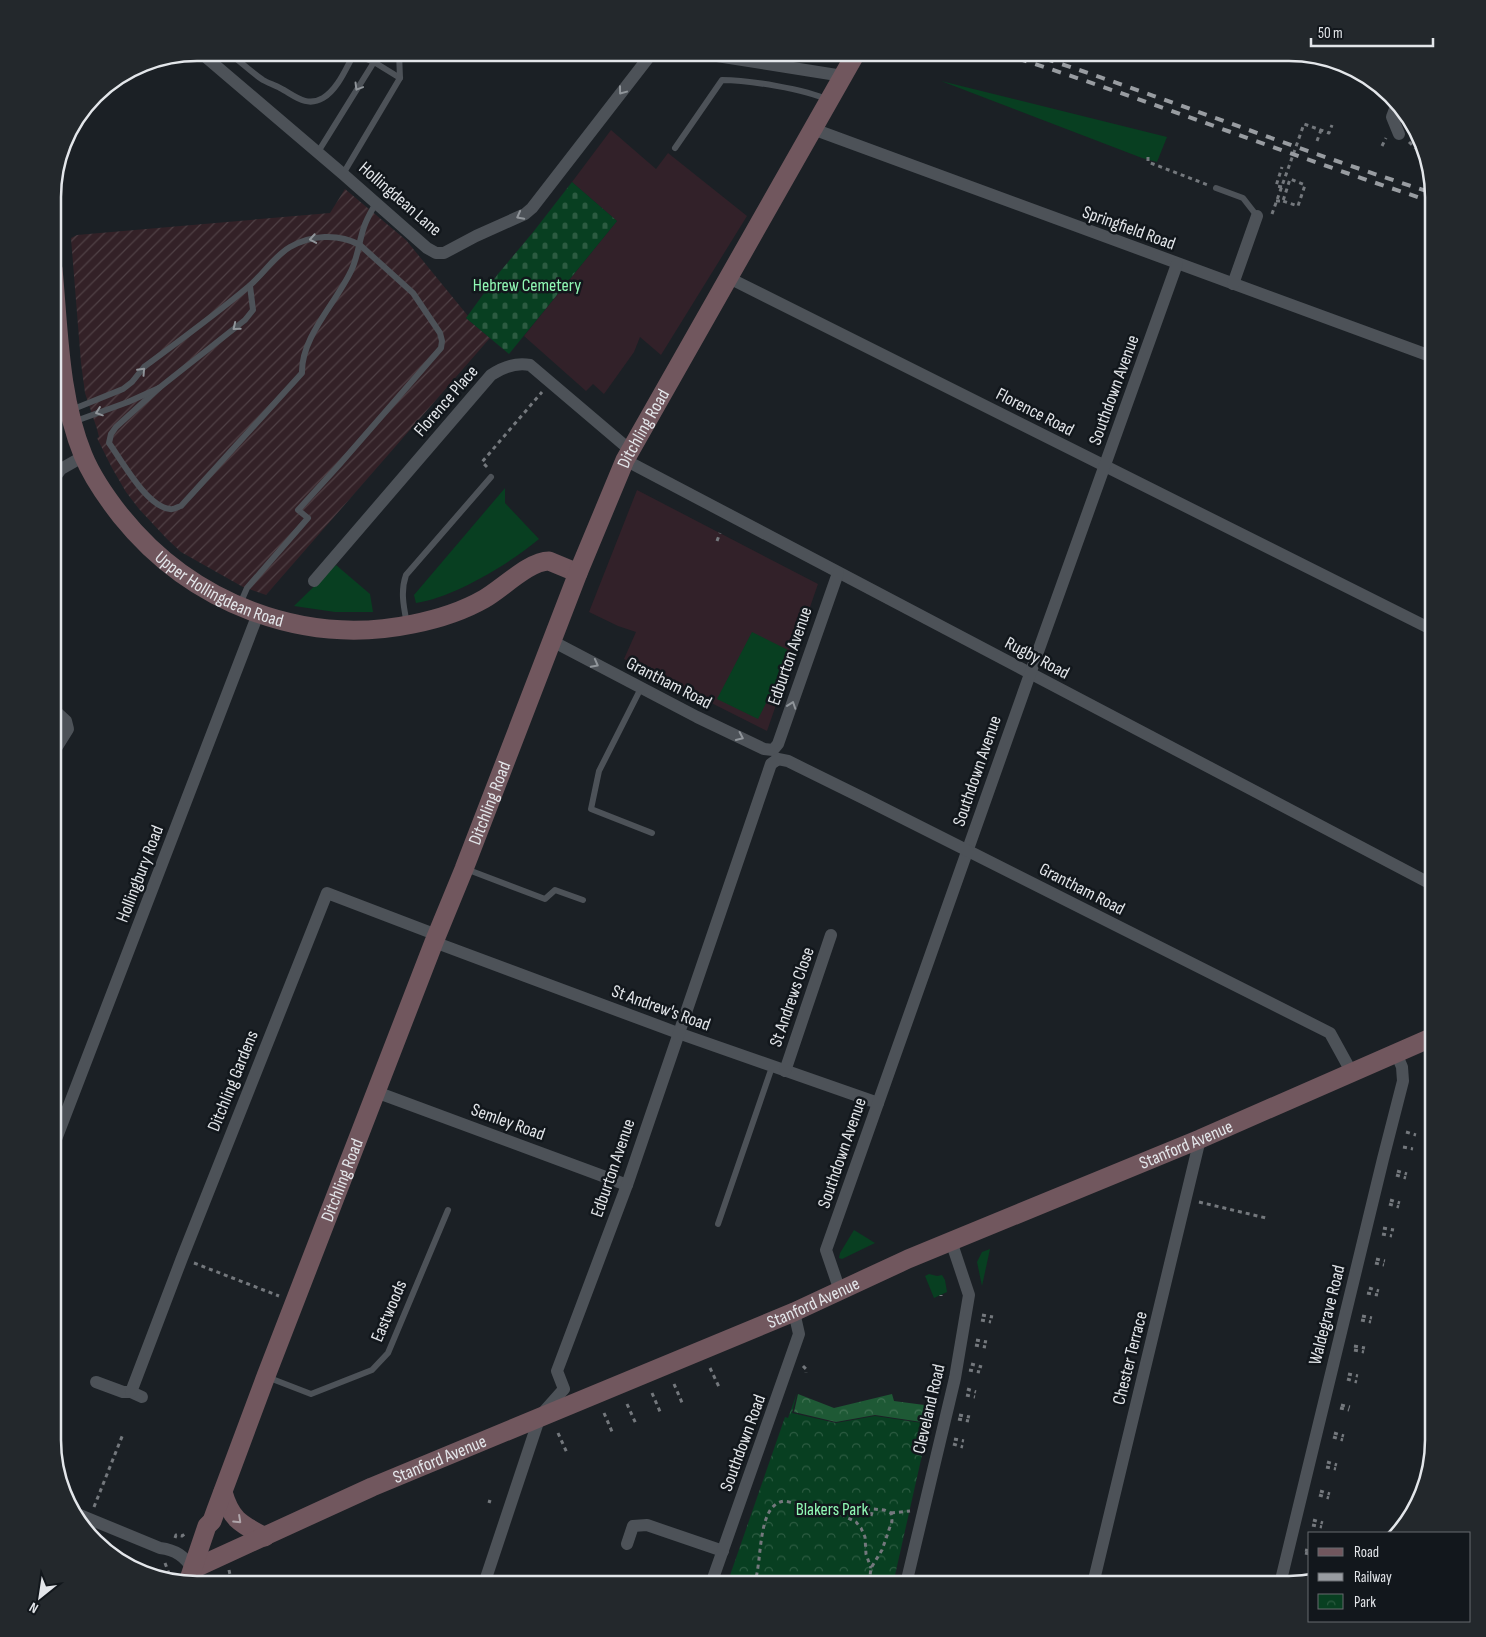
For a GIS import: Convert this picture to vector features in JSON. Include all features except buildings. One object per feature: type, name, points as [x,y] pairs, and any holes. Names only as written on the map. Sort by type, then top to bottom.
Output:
[{"type":"street","name":"Hollingdean Lane","points":[[213,62],[428,248],[444,253],[525,214],[532,208],[645,62]]},
{"type":"street","points":[[822,62],[849,64]]},
{"type":"street","name":"Ditchling Road","points":[[195,1576],[207,1526],[212,1521],[266,1376],[578,573],[627,455],[849,64]]},
{"type":"street","points":[[1394,112],[1392,117],[1399,134]]},
{"type":"street","name":"Springfield Road","points":[[813,129],[1425,354]]},
{"type":"street","points":[[1233,284],[1257,216]]},
{"type":"street","name":"Southdown Avenue","points":[[840,1291],[826,1250],[1177,264]]},
{"type":"street","name":"Florence Road","points":[[729,278],[1425,626]]},
{"type":"street","name":"Florence Place","points":[[314,581],[491,374],[505,367],[523,364],[530,365],[627,455]]},
{"type":"street","name":"Upper Hollingdean Road","points":[[62,368],[71,416],[84,456],[97,481],[113,505],[143,541],[167,563],[193,582],[239,607],[258,614],[302,625],[342,630],[386,629],[430,620],[470,606],[540,562],[549,561],[578,573]]},
{"type":"street","name":"Rugby Road","points":[[627,455],[838,573],[1425,880]]},
{"type":"street","points":[[62,469],[84,456]]},
{"type":"street","name":"Edburton Avenue","points":[[487,1576],[540,1416],[564,1389],[557,1371],[627,1185],[838,573]]},
{"type":"street","name":"Hollingbury Road","points":[[61,1126],[258,614]]},
{"type":"street","name":"Grantham Road","points":[[552,641],[697,717],[775,754],[1330,1033],[1352,1073]]},
{"type":"street","points":[[62,717],[66,721],[68,729],[62,739]]},
{"type":"street","name":"Ditchling Gardens","points":[[96,1382],[123,1392],[137,1394],[182,1258],[327,893],[436,938]]},
{"type":"street","name":"St Andrews Close","points":[[785,1071],[831,935]]},
{"type":"street","name":"St Andrew's Road","points":[[436,938],[678,1033],[878,1102]]},
{"type":"street","name":"Stanford Avenue","points":[[199,1576],[265,1537],[372,1488],[540,1416],[794,1312],[908,1259],[1200,1139],[1425,1041]]},
{"type":"street","name":"Waldegrave Road","points":[[1282,1576],[1403,1081],[1402,1067],[1396,1054]]},
{"type":"street","name":"Semley Road","points":[[376,1092],[627,1185]]},
{"type":"street","name":"Chester Terrace","points":[[1095,1576],[1200,1139]]},
{"type":"street","name":"Cleveland Road","points":[[908,1576],[955,1378],[969,1295],[951,1242]]},
{"type":"street","name":"Southdown Road","points":[[714,1576],[799,1334],[794,1312]]},
{"type":"street","points":[[223,1492],[227,1506],[234,1518],[265,1537]]},
{"type":"street","points":[[89,1520],[160,1548],[177,1552],[184,1556],[193,1576]]},
{"type":"street","points":[[627,1544],[633,1526],[647,1525],[723,1551]]},
{"type":"lane","points":[[242,62],[264,80],[281,88],[295,98],[310,102],[324,97],[334,88],[349,62]]},
{"type":"lane","points":[[318,152],[374,62],[400,78]]},
{"type":"lane","points":[[343,174],[400,78],[399,62]]},
{"type":"lane","points":[[675,148],[722,80],[734,80],[788,89],[819,96],[829,101]]},
{"type":"lane","points":[[1392,117],[1399,119]]},
{"type":"lane","points":[[1216,188],[1243,198],[1257,216]]},
{"type":"lane","points":[[250,286],[253,310],[249,315],[160,388],[116,427],[111,434],[109,443],[139,487],[154,503],[170,509],[182,506],[302,373],[302,362],[306,346],[352,270],[364,226],[376,203]]},
{"type":"lane","points":[[71,416],[123,389],[132,382],[144,367],[250,286],[282,253],[307,240],[342,237],[360,245],[413,292],[440,334],[441,348],[298,510],[308,518],[247,588],[239,607]]},
{"type":"lane","points":[[71,416],[128,402],[160,388]]},
{"type":"lane","points":[[407,625],[402,595],[402,585],[406,575],[492,477]]},
{"type":"lane","points":[[641,688],[599,771],[591,809],[652,833]]},
{"type":"lane","points":[[464,868],[545,899],[555,890],[583,900]]},
{"type":"lane","points":[[718,1224],[772,1067]]},
{"type":"lane","name":"Eastwoods","points":[[266,1376],[311,1394],[372,1370],[388,1353],[448,1210]]},
{"type":"path","points":[[1257,216],[1271,216],[1304,124],[1329,133],[1332,125]]},
{"type":"path","points":[[1317,141],[1321,130]]},
{"type":"path","points":[[1399,134],[1416,148]]},
{"type":"path","points":[[1148,157],[1148,162],[1216,188]]},
{"type":"path","points":[[1282,166],[1276,186],[1282,187]]},
{"type":"path","points":[[1276,201],[1283,201],[1298,206],[1306,184],[1290,179],[1283,201]]},
{"type":"path","points":[[492,477],[490,469],[482,462],[550,382]]},
{"type":"path","points":[[717,541],[720,533]]},
{"type":"path","points":[[1406,1132],[1416,1135]]},
{"type":"path","points":[[1403,1147],[1413,1149]]},
{"type":"path","points":[[1396,1173],[1407,1176]]},
{"type":"path","points":[[1186,1199],[1246,1214],[1266,1218],[1266,1216]]},
{"type":"path","points":[[1389,1202],[1400,1205]]},
{"type":"path","points":[[1383,1228],[1394,1230]]},
{"type":"path","points":[[1382,1234],[1392,1236]]},
{"type":"path","points":[[182,1258],[296,1302]]},
{"type":"path","points":[[1375,1261],[1385,1263]]},
{"type":"path","points":[[1368,1290],[1378,1293]]},
{"type":"path","points":[[982,1315],[992,1317]]},
{"type":"path","points":[[1362,1318],[1372,1320]]},
{"type":"path","points":[[981,1320],[991,1322]]},
{"type":"path","points":[[976,1340],[987,1342]]},
{"type":"path","points":[[975,1345],[986,1347]]},
{"type":"path","points":[[1354,1348],[1364,1350]]},
{"type":"path","points":[[971,1364],[982,1367]]},
{"type":"path","points":[[802,1366],[806,1369],[806,1374]]},
{"type":"path","points":[[710,1368],[720,1389]]},
{"type":"path","points":[[969,1370],[980,1372]]},
{"type":"path","points":[[1348,1374],[1358,1376]]},
{"type":"path","points":[[1347,1379],[1357,1382]]},
{"type":"path","points":[[674,1384],[683,1405]]},
{"type":"path","points":[[965,1389],[976,1392]]},
{"type":"path","points":[[652,1393],[661,1414]]},
{"type":"path","points":[[964,1395],[975,1397]]},
{"type":"path","points":[[627,1404],[636,1424]]},
{"type":"path","points":[[1340,1406],[1350,1409]]},
{"type":"path","points":[[604,1413],[613,1434]]},
{"type":"path","points":[[959,1417],[970,1419]]},
{"type":"path","points":[[558,1433],[566,1453]]},
{"type":"path","points":[[89,1520],[122,1434]]},
{"type":"path","points":[[1333,1435],[1343,1438]]},
{"type":"path","points":[[954,1439],[964,1441]]},
{"type":"path","points":[[953,1444],[963,1447]]},
{"type":"path","points":[[1326,1464],[1337,1467]]},
{"type":"path","points":[[1319,1493],[1330,1496]]},
{"type":"path","points":[[815,1506],[817,1500]]},
{"type":"path","points":[[756,1576],[763,1530],[769,1512],[781,1501],[834,1511],[856,1522],[865,1537],[866,1554],[871,1568]]},
{"type":"path","points":[[834,1511],[873,1509],[891,1513],[892,1521],[882,1550],[871,1568],[870,1576]]},
{"type":"path","points":[[870,1516],[873,1509]]},
{"type":"path","points":[[1313,1520],[1323,1523]]},
{"type":"path","points":[[1312,1525],[1322,1527]]},
{"type":"shaded area","points":[[611,130],[656,169],[668,153],[747,216],[661,355],[640,337],[634,352],[604,394],[593,384],[586,391],[524,336],[617,221],[572,182]]},
{"type":"shaded area","points":[[345,189],[406,240],[468,316],[466,318],[490,338],[266,595],[243,587],[181,552],[139,509],[126,492],[112,468],[97,438],[99,437],[97,429],[85,393],[71,238],[77,235],[330,213]]},
{"type":"shaded area","points":[[637,490],[818,584],[767,731],[624,659],[636,632],[618,626],[589,612]]},
{"type":"green space","points":[[941,81],[1167,137],[1157,162],[1142,158]]},
{"type":"green space","name":"Hebrew Cemetery","points":[[572,182],[617,221],[509,354],[466,318],[498,274]]},
{"type":"green space","points":[[505,488],[505,503],[539,539],[513,559],[464,587],[431,600],[416,603],[414,595]]},
{"type":"green space","points":[[336,565],[370,594],[373,612],[335,612],[294,606]]},
{"type":"green space","points":[[752,632],[792,652],[758,719],[717,699]]},
{"type":"green space","points":[[854,1230],[875,1243],[842,1259],[839,1258],[840,1253]]},
{"type":"green space","points":[[990,1249],[982,1286],[977,1262],[982,1252]]},
{"type":"green space","points":[[929,1274],[942,1275],[947,1292],[934,1298],[925,1276]]},
{"type":"green space","name":"Blakers Park","points":[[797,1393],[792,1413],[836,1423],[875,1416],[929,1424],[895,1576],[730,1576],[785,1417],[788,1418]]},
{"type":"green space","points":[[798,1394],[834,1408],[892,1394],[894,1401],[932,1406],[928,1423],[875,1415],[836,1422],[794,1412]]},
{"type":"railway","points":[[1028,62],[1425,199]]},
{"type":"railway","points":[[1055,62],[1425,190]]}]
